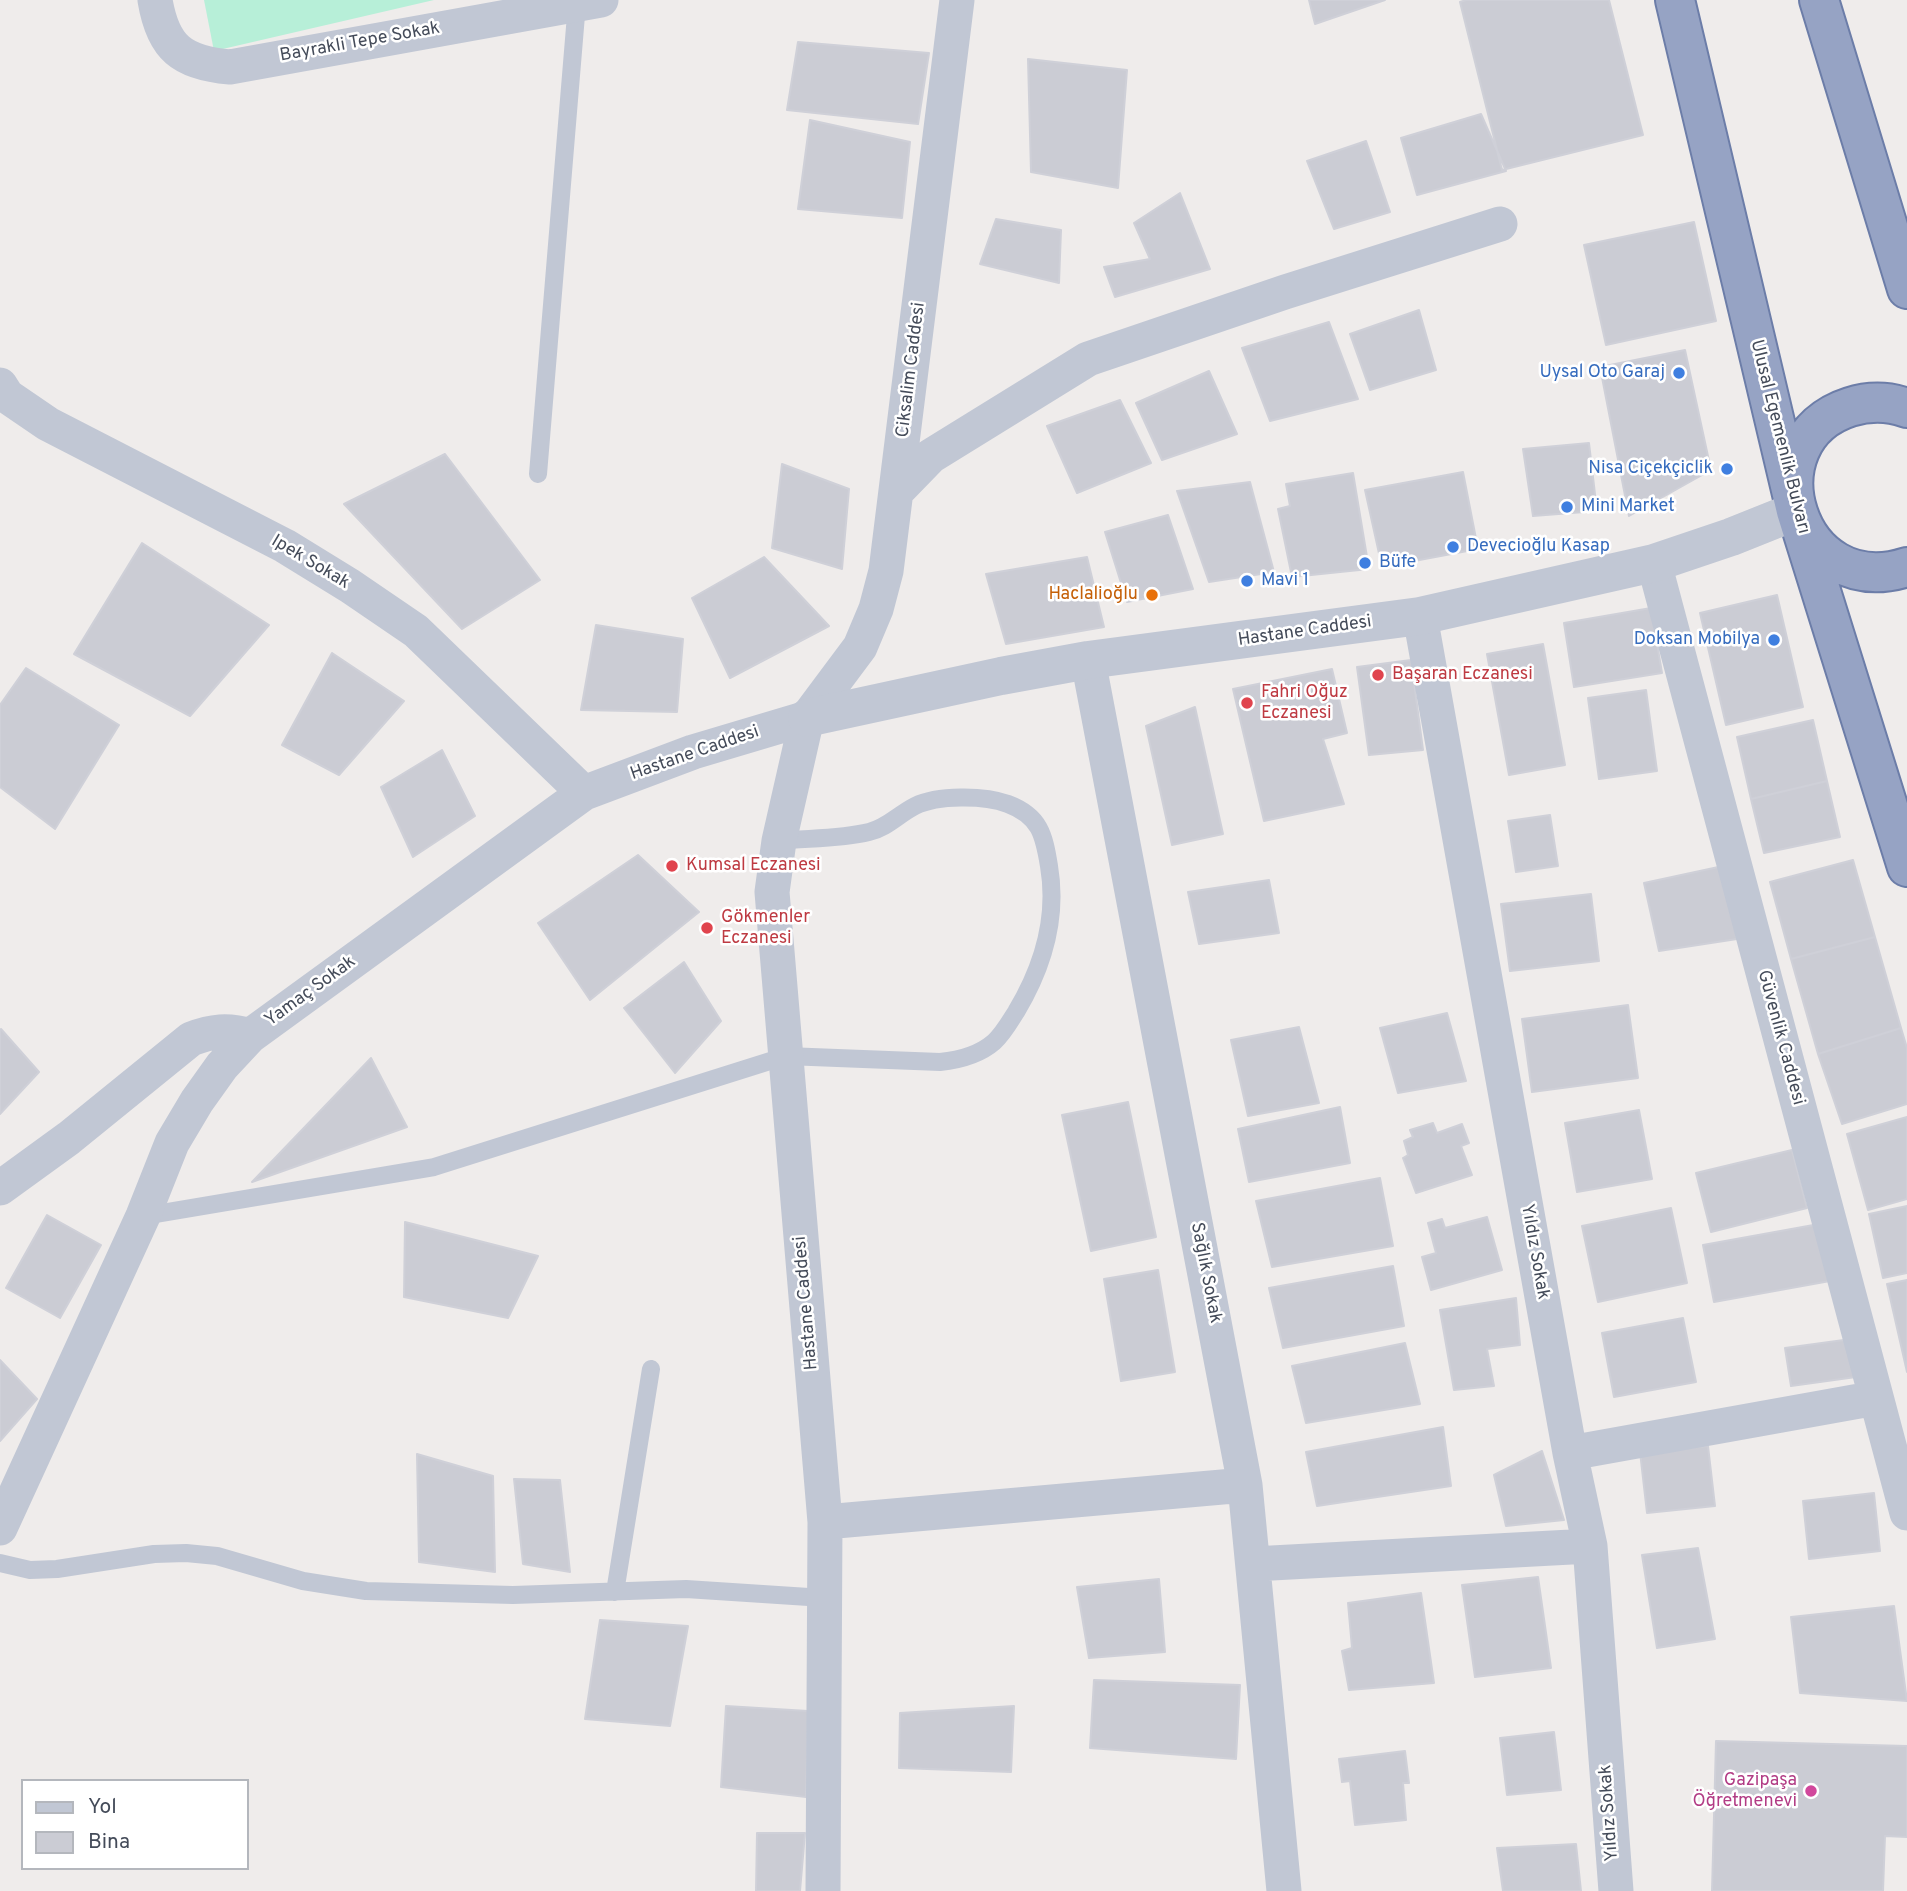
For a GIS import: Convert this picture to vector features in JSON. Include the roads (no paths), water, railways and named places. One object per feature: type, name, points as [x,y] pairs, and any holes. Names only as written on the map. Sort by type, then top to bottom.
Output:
[{"type":"highway","name":"Ulusal Egemenlik Bulvarı","points":[[1675,0],[1796,512],[1907,867]]},
{"type":"highway","points":[[1819,0],[1907,289]]},
{"type":"highway","points":[[1907,408],[1894,403],[1865,402],[1837,411],[1815,429],[1799,454],[1793,482],[1796,512],[1808,536],[1827,555],[1851,568],[1878,572],[1907,567]]},
{"type":"street","name":"Bayrakli Tepe Sokak","points":[[155,0],[159,22],[168,40],[183,55],[204,65],[230,67],[589,2]]},
{"type":"street","name":"Ciksalim Caddesi","points":[[807,718],[860,646],[876,609],[887,570],[957,0]]},
{"type":"street","points":[[897,491],[931,456],[1088,359],[1285,292],[1500,224]]},
{"type":"street","name":"Ipek Sokak","points":[[0,385],[7,396],[48,424],[285,546],[416,631],[583,793]]},
{"type":"street","name":"Hastane Caddesi","points":[[583,793],[693,752],[807,718],[1088,660],[1420,616],[1654,563],[1796,512]]},
{"type":"street","name":"Güvenlik Caddesi","points":[[1654,563],[1907,1513]]},
{"type":"street","name":"Yıldız Sokak","points":[[1420,616],[1570,1453],[1590,1546],[1616,1891]]},
{"type":"street","name":"Sağlık Sokak","points":[[1088,660],[1245,1485],[1284,1891]]},
{"type":"street","name":"Hastane Caddesi","points":[[807,718],[779,841],[772,892],[825,1522],[823,1891]]},
{"type":"street","name":"Yamaç Sokak","points":[[0,1188],[69,1138],[191,1039],[209,1032],[226,1030],[250,1036],[583,793]]},
{"type":"street","points":[[0,1528],[143,1216],[172,1143],[222,1066],[250,1036]]},
{"type":"street","points":[[1570,1453],[1877,1398]]},
{"type":"street","points":[[825,1522],[1245,1485]]},
{"type":"street","points":[[1253,1564],[1590,1546]]},
{"type":"lane","points":[[538,474],[589,2]]},
{"type":"lane","points":[[143,1216],[434,1167],[786,1056],[940,1062],[980,1052],[994,1042],[1005,1029],[1039,968],[1046,943],[1052,882],[1044,836],[1035,821],[1023,810],[1005,803],[953,797],[914,806],[883,827],[867,832],[779,841]]},
{"type":"lane","points":[[615,1592],[651,1369]]},
{"type":"lane","points":[[0,1563],[30,1570],[57,1569],[154,1554],[186,1553],[217,1556],[303,1581],[366,1591],[513,1595],[686,1589],[824,1598]]},
{"type":"place","name":"Uysal Oto Garaj","points":[[1679,373]]},
{"type":"place","name":"Nisa Ciçekçiclik","points":[[1727,469]]},
{"type":"place","name":"Mini Market","points":[[1567,507]]},
{"type":"place","name":"Devecioğlu Kasap","points":[[1453,547]]},
{"type":"place","name":"Büfe","points":[[1365,563]]},
{"type":"place","name":"Mavi 1","points":[[1247,581]]},
{"type":"place","name":"Haclalioğlu","points":[[1152,595]]},
{"type":"place","name":"Doksan Mobilya","points":[[1774,640]]},
{"type":"place","name":"Başaran Eczanesi","points":[[1378,675]]},
{"type":"place","name":"Fahri Oğuz Eczanesi","points":[[1247,703]]},
{"type":"place","name":"Kumsal Eczanesi","points":[[672,866]]},
{"type":"place","name":"Gökmenler Eczanesi","points":[[707,928]]},
{"type":"place","name":"Gazipaşa Öğretmenevi","points":[[1811,1791]]}]
